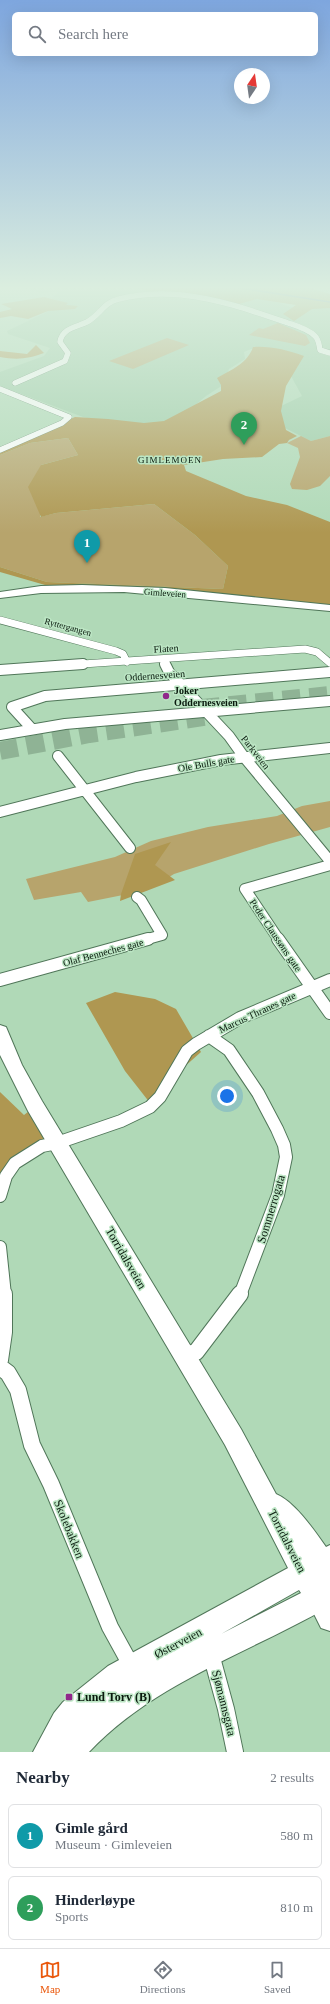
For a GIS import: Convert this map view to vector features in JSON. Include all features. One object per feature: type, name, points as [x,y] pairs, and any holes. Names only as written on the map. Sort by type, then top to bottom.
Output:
[{"type":"main road","name":"Torridalsveien","points":[[0,1032],[21,1080],[57,1143],[258,1482],[283,1516],[305,1539],[321,1567],[326,1603]]},
{"type":"main road","name":"Østerveien","points":[[70,1752],[136,1679],[321,1567]]},
{"type":"main road","name":"Østerveien","points":[[47,1752],[64,1723],[73,1712],[91,1696],[211,1654],[326,1603]]},
{"type":"street","points":[[15,383],[47,369]]},
{"type":"street","points":[[0,389],[60,412],[69,417],[62,423],[0,450]]},
{"type":"street","name":"Gimleveien","points":[[0,594],[47,588],[106,589],[234,598],[330,608]]},
{"type":"street","name":"Ryttergangen","points":[[0,620],[116,651],[123,654],[127,662]]},
{"type":"street","name":"Flaten","points":[[0,670],[305,649],[317,652],[330,663]]},
{"type":"street","name":"Parkveien","points":[[163,659],[169,672],[208,711],[330,861]]},
{"type":"street","name":"Oddernesveien","points":[[32,728],[12,707],[56,693],[183,685],[330,672]]},
{"type":"street","points":[[0,735],[32,728],[330,701]]},
{"type":"street","name":"Ole Bulls gate","points":[[0,812],[164,771],[244,757],[330,748]]},
{"type":"street","points":[[58,756],[130,848]]},
{"type":"street","name":"Peder Claussøns gate","points":[[330,865],[245,889],[330,1013]]},
{"type":"street","name":"Olaf Benneches gate","points":[[0,980],[162,936],[141,900],[137,897]]},
{"type":"street","name":"Marcus Thranes gate","points":[[0,1196],[6,1176],[15,1163],[42,1146],[57,1143],[121,1121],[150,1107],[160,1097],[187,1051],[209,1036],[240,1018],[330,980]]},
{"type":"street","name":"Sommerrogata","points":[[183,1356],[196,1352],[240,1294],[278,1195],[286,1157],[282,1140],[258,1093],[229,1050],[209,1036]]},
{"type":"street","points":[[0,1247],[5,1288],[4,1329],[0,1360]]},
{"type":"street","name":"Skolebakken","points":[[0,1367],[15,1384],[22,1401],[30,1438],[110,1625],[136,1679]]},
{"type":"street","name":"Sjømannsgata","points":[[211,1654],[226,1709],[235,1752]]},
{"type":"shaded area","points":[[9,369],[229,369],[223,385],[206,396],[179,419],[131,429],[83,417],[0,386],[0,372]]},
{"type":"shaded area","points":[[233,369],[296,369],[286,386],[281,411],[286,430],[297,436],[289,440],[287,443],[279,444],[262,457],[223,459],[184,465],[186,471],[246,496],[287,505],[330,522],[330,608],[52,587],[0,572],[0,567],[47,582],[223,589],[228,566],[195,535],[154,504],[56,513],[41,517],[28,487],[41,465],[78,455],[68,438],[30,443],[0,455],[0,450],[75,417],[144,423],[164,421],[221,391],[221,385],[217,378]]},
{"type":"shaded area","points":[[296,369],[330,369],[330,436],[311,441],[281,426],[277,408],[302,396],[291,376]]},
{"type":"shaded area","points":[[301,436],[311,441],[330,436],[330,476],[320,486],[307,490],[292,489],[290,484],[300,457],[298,448],[287,443]]},
{"type":"shaded area","points":[[68,438],[78,455],[41,465],[40,517],[56,513],[154,504],[195,535],[228,566],[223,589],[47,582],[0,567],[0,455],[30,443]]},
{"type":"shaded area","points":[[330,801],[330,827],[269,844],[174,874],[148,890],[88,902],[81,892],[34,900],[26,879],[115,857],[151,841],[208,827],[277,816],[302,806]]},
{"type":"shaded area","points":[[171,842],[155,865],[175,880],[120,901],[135,854]]},
{"type":"shaded area","points":[[115,992],[155,999],[176,1009],[201,1052],[174,1076],[150,1103],[125,1071],[86,1003]]},
{"type":"shaded area","points":[[0,1092],[24,1115],[33,1108],[57,1143],[13,1169],[0,1180]]},
{"type":"tunnel","points":[[202,708],[330,695]]},
{"type":"tunnel","points":[[0,751],[89,734],[217,715]]},
{"type":"place","name":"Hinderløype","points":[[244,445]]},
{"type":"place","name":"Gimle gård","points":[[87,563]]},
{"type":"place","name":"Joker Oddernesveien","points":[[166,696]]},
{"type":"place","name":"Lund Torv (B)","points":[[69,1697]]},
{"type":"district","name":"GIMLEMOEN","points":[[170,460]]}]
